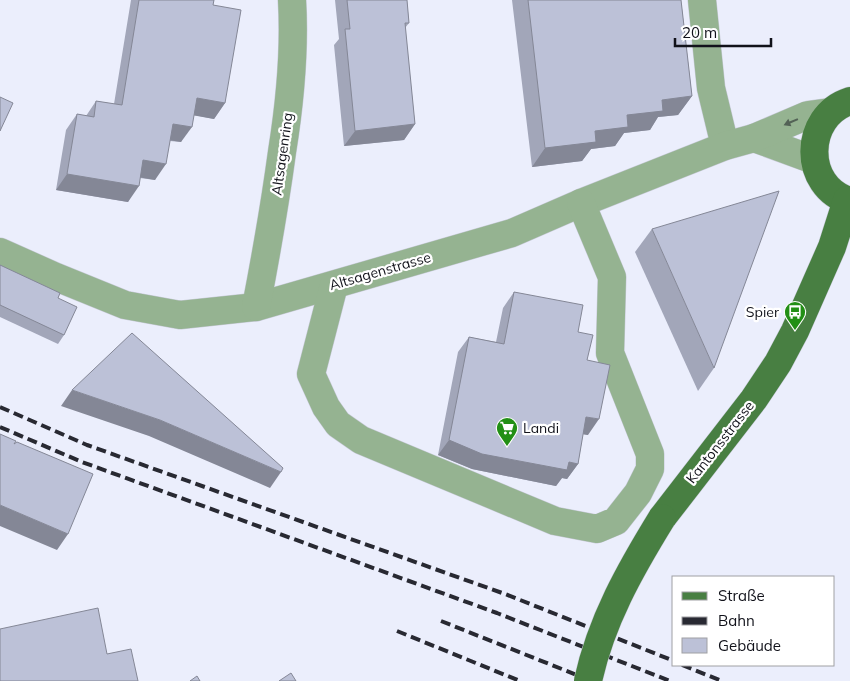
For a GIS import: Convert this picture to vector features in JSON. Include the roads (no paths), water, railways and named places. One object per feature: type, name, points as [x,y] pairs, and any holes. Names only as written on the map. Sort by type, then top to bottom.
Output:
[{"type":"main road","points":[[840,107],[822,122],[816,134],[814,160],[820,176],[831,190],[848,200]]},
{"type":"main road","name":"Kantonsstrasse","points":[[588,681],[598,640],[626,577],[662,518],[754,399],[778,363],[796,331],[828,255],[848,200]]},
{"type":"street","name":"Altsagenring","points":[[256,307],[276,200],[289,107],[293,50],[292,0]]},
{"type":"street","points":[[702,0],[711,88],[725,146]]},
{"type":"street","name":"Altsagenstrasse","points":[[0,252],[125,305],[180,315],[256,307],[512,233],[581,203],[725,146],[754,138],[808,115],[840,107]]},
{"type":"street","points":[[754,138],[814,160]]},
{"type":"street","points":[[334,284],[311,374],[326,407],[338,424],[361,440],[555,521],[597,529],[616,521],[638,493],[650,469],[650,454],[610,353],[612,277],[581,203]]},
{"type":"railway","points":[[0,407],[87,445],[505,594],[672,660]]},
{"type":"railway","points":[[0,427],[82,462],[497,613],[670,681]]},
{"type":"railway","points":[[441,621],[592,681]]},
{"type":"railway","points":[[397,631],[520,681]]},
{"type":"railway","points":[[684,666],[722,681]]},
{"type":"place","name":"Spier","points":[[795,331]]},
{"type":"place","name":"Landi","points":[[507,447]]}]
